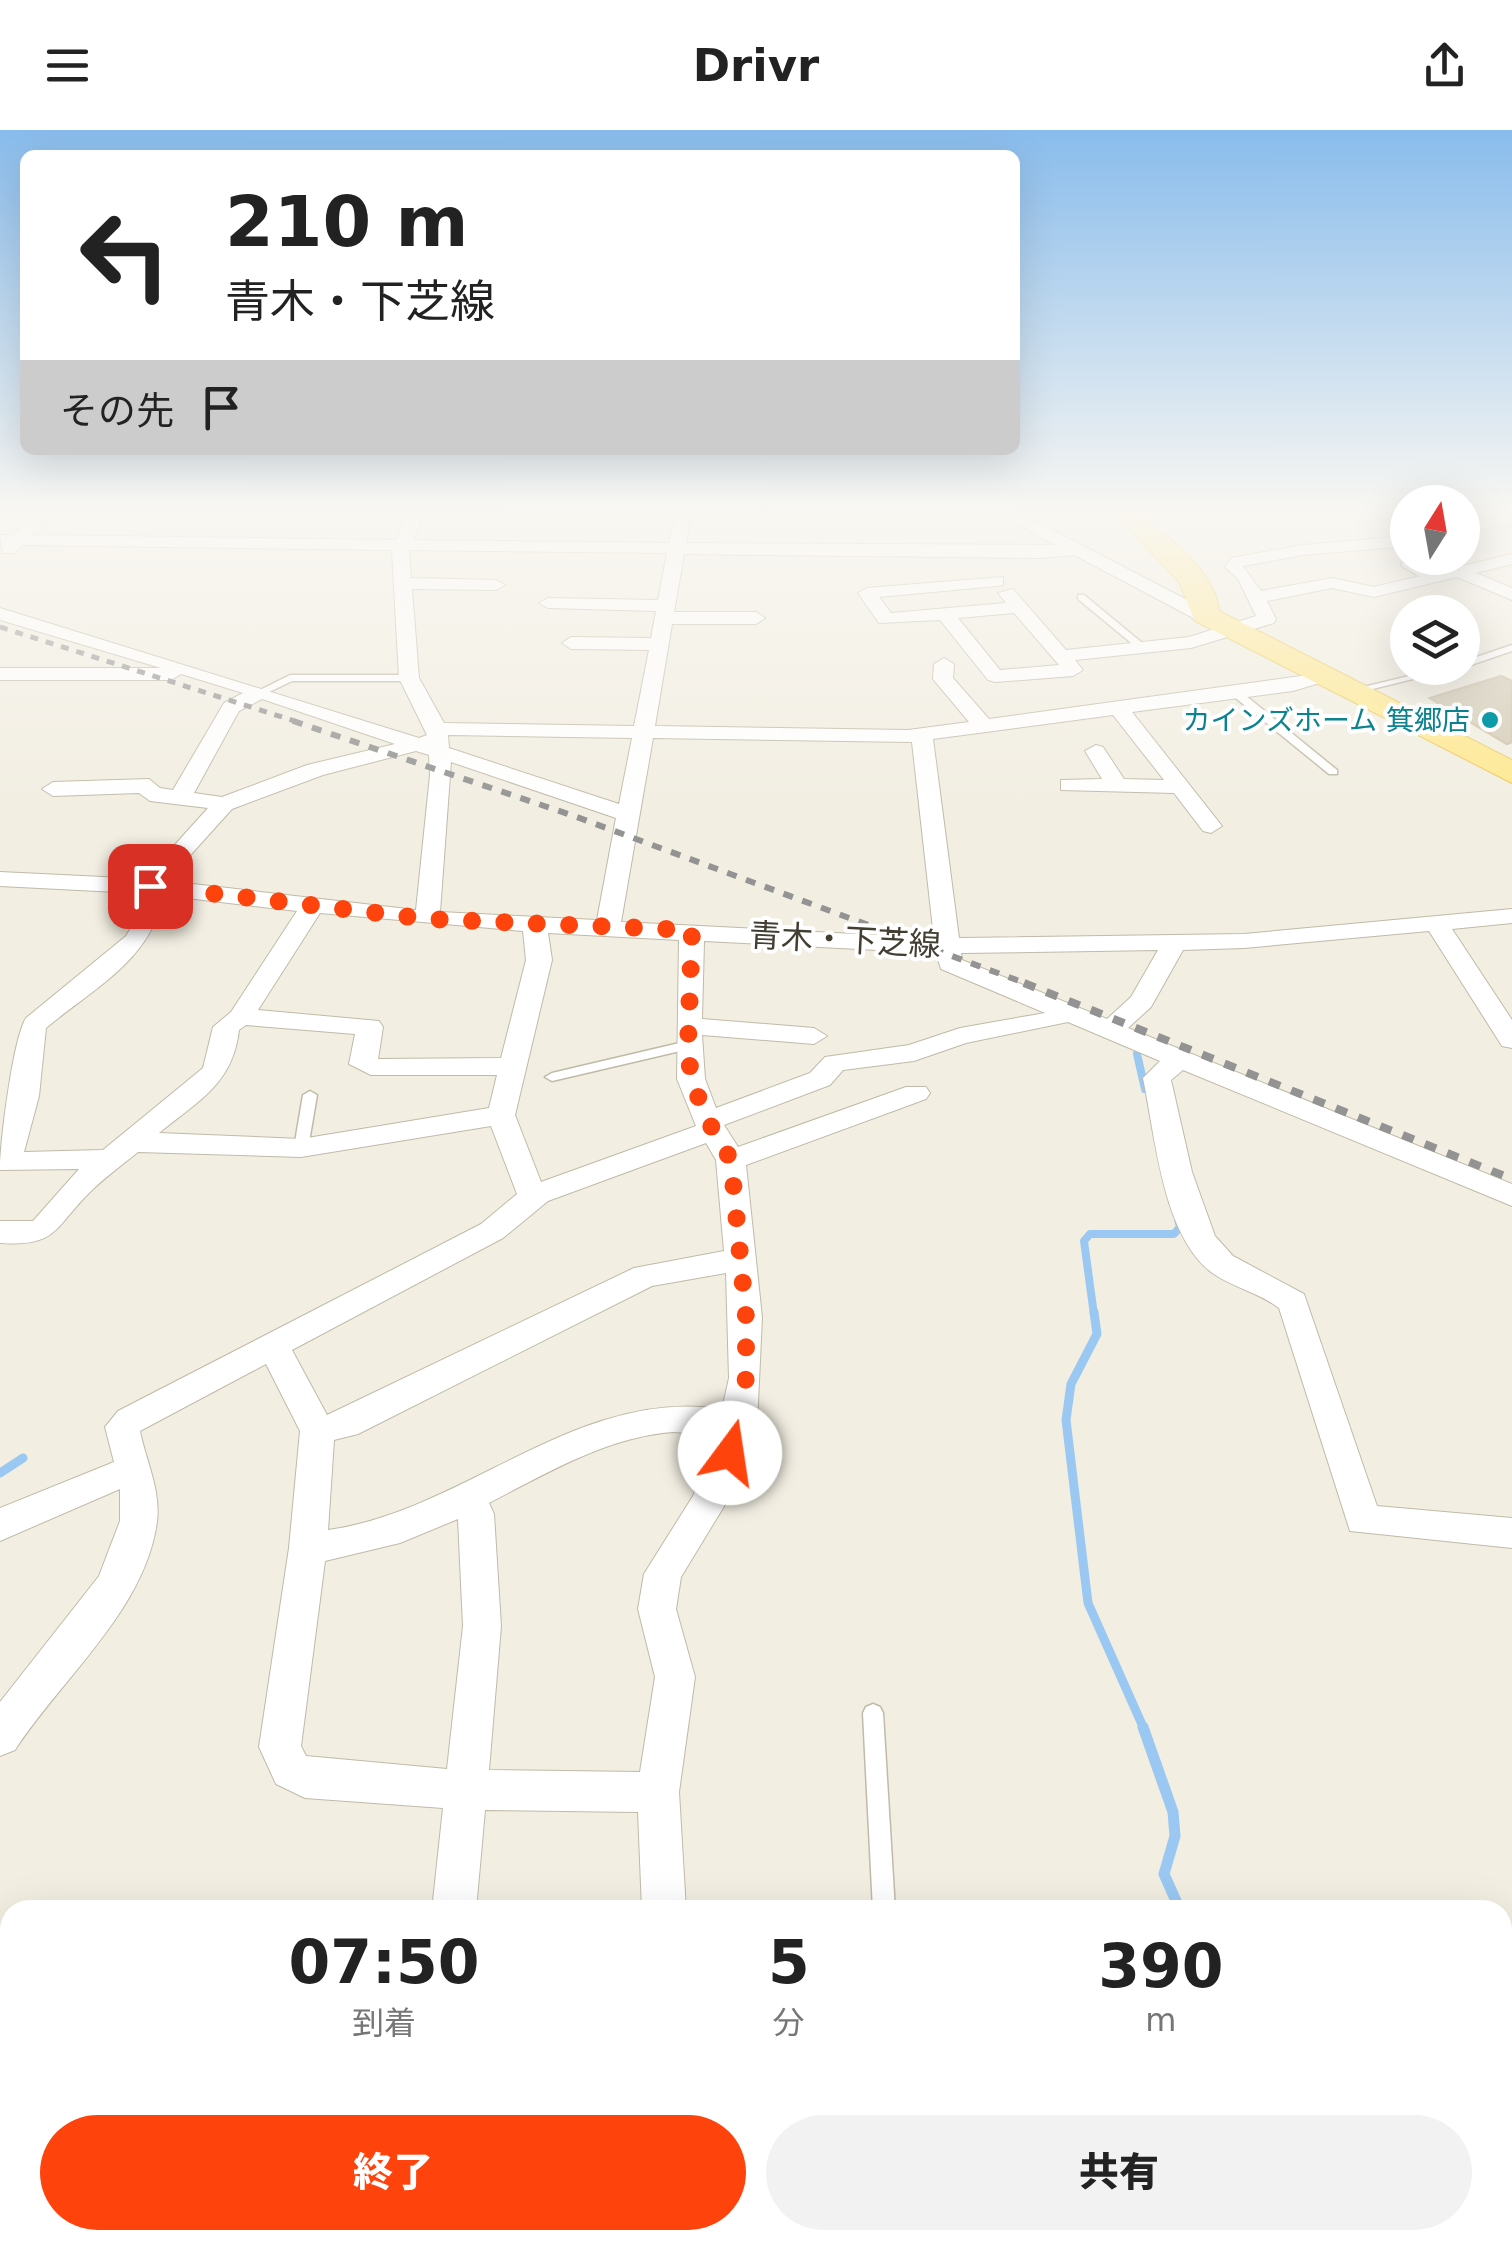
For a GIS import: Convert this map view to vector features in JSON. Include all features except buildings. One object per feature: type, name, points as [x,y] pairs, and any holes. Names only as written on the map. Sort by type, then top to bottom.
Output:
[{"type":"main road","points":[[1205,615],[1512,773]]},
{"type":"street","points":[[404,613],[409,678],[437,739],[440,793],[428,919]]},
{"type":"street","points":[[608,926],[646,732],[664,613]]},
{"type":"street","points":[[678,613],[756,618]]},
{"type":"street","points":[[882,613],[886,619],[956,613]]},
{"type":"street","points":[[945,614],[995,676],[1074,670],[1025,613]]},
{"type":"street","points":[[1201,613],[1205,615]]},
{"type":"street","points":[[1062,656],[1144,649],[1234,630],[1267,619],[1264,613]]},
{"type":"street","points":[[0,614],[414,742]]},
{"type":"street","points":[[571,643],[659,644]]},
{"type":"street","points":[[944,664],[942,679],[983,725]]},
{"type":"street","points":[[0,674],[194,673]]},
{"type":"street","points":[[108,1160],[7,1162],[13,1096],[30,1034],[35,1024],[136,940],[147,921],[150,886],[224,804],[316,770],[437,739],[646,732],[922,734],[1236,693],[1323,676]]},
{"type":"street","points":[[180,797],[231,708],[261,692]]},
{"type":"street","points":[[1118,708],[1210,826]]},
{"type":"street","points":[[922,734],[950,964],[1512,1196]]},
{"type":"street","points":[[437,739],[627,814]]},
{"type":"street","points":[[1096,752],[1117,786]]},
{"type":"street","points":[[1069,785],[1180,787]]},
{"type":"street","points":[[53,790],[149,786],[150,794],[224,804]]},
{"type":"street","name":"青木・下芝線","points":[[0,879],[150,886],[428,919],[947,946],[1174,943],[1438,926],[1512,916]]},
{"type":"street","points":[[0,1232],[27,1234],[44,1228],[78,1186],[214,1073],[222,1058],[226,1028],[241,1017],[312,908]]},
{"type":"street","points":[[534,924],[539,960],[501,1115],[528,1187],[538,1194]]},
{"type":"street","points":[[1438,926],[1512,1040]]},
{"type":"street","points":[[663,1900],[658,1792],[675,1676],[657,1609],[664,1574],[708,1503],[740,1425],[746,1378],[739,1260],[717,1137],[691,1079],[688,1036],[692,930]]},
{"type":"street","points":[[1110,1030],[1142,1001],[1174,943]]},
{"type":"street","points":[[717,1137],[820,1080],[835,1063],[914,1054],[960,1036],[1046,1022],[1067,1013]]},
{"type":"street","points":[[241,1017],[370,1027],[362,1056],[363,1064],[371,1067],[512,1066]]},
{"type":"street","points":[[688,1036],[814,1036]]},
{"type":"street","points":[[0,1736],[47,1668],[114,1590],[137,1534],[138,1485],[122,1427],[270,1345],[492,1231],[538,1194],[717,1137],[918,1106],[914,1054]]},
{"type":"street","points":[[1178,1059],[1157,1078],[1197,1230],[1212,1255],[1229,1269],[1294,1302],[1363,1520],[1512,1533]]},
{"type":"street","points":[[135,1142],[300,1148],[501,1115]]},
{"type":"street","points":[[316,1432],[346,1424],[644,1276],[671,1268],[739,1260]]},
{"type":"street","points":[[270,1345],[310,1410],[316,1432],[308,1548],[280,1747],[290,1770],[305,1778],[469,1790],[658,1792]]},
{"type":"street","points":[[308,1548],[339,1547],[373,1536],[630,1427],[688,1418],[740,1425]]},
{"type":"street","points":[[0,1526],[45,1502],[131,1470]]},
{"type":"street","points":[[455,1900],[482,1626],[476,1514],[468,1498]]},
{"type":"lane","points":[[1100,613],[1144,649]]},
{"type":"lane","points":[[1480,659],[1512,648]]},
{"type":"lane","points":[[261,692],[290,678],[409,678]]},
{"type":"lane","points":[[1352,691],[1390,682]]},
{"type":"lane","points":[[1236,693],[1333,772]]},
{"type":"lane","points":[[552,1077],[688,1036]]},
{"type":"lane","points":[[300,1148],[310,1095]]},
{"type":"lane","points":[[873,1713],[883,1900]]},
{"type":"waterway","points":[[1137,1054],[1145,1089]]},
{"type":"waterway","points":[[1094,1315],[1084,1241],[1090,1234],[1174,1234],[1180,1227],[1178,1219]]},
{"type":"waterway","points":[[1094,1312],[1097,1334],[1071,1384],[1066,1420],[1088,1603],[1144,1729]]},
{"type":"waterway","points":[[0,1473],[23,1458]]},
{"type":"waterway","points":[[1143,1727],[1173,1812],[1175,1836],[1164,1874],[1176,1900]]},
{"type":"railway","points":[[0,627],[301,723]]},
{"type":"railway","points":[[293,721],[574,816],[1030,985]]},
{"type":"railway","points":[[1024,983],[1512,1179]]},
{"type":"place","name":"カインズホーム 箕郷店","points":[[1490,720]]},
{"type":"route","points":[[150,886],[428,919],[692,930],[688,1045],[691,1079],[708,1121],[731,1160],[746,1317],[746,1378],[740,1425],[730,1453]]}]
